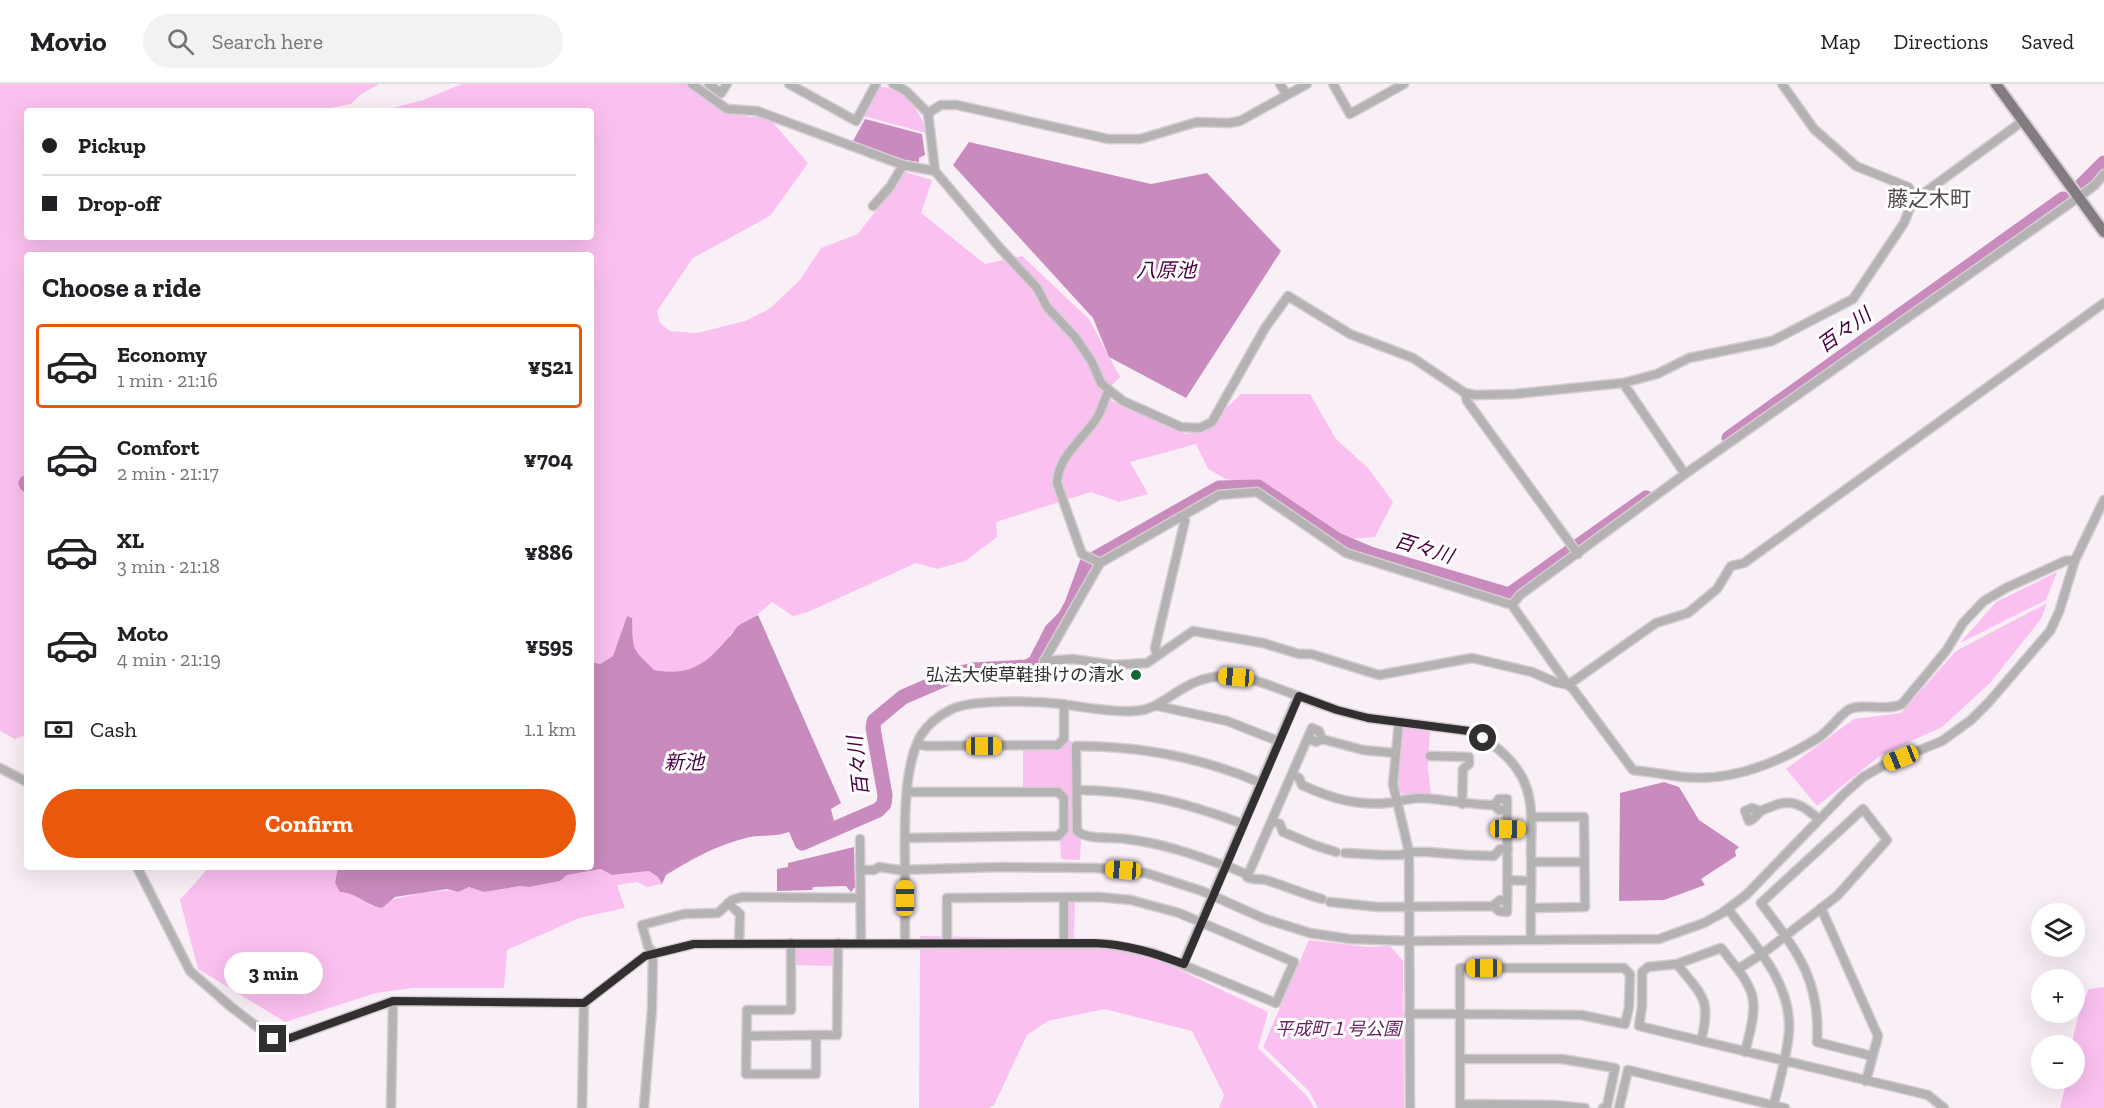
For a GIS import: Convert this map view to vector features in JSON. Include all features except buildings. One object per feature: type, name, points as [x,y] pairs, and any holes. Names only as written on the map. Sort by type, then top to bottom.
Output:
[{"type":"main road","points":[[1996,84],[2104,232]]},
{"type":"street","points":[[693,84],[727,109],[757,111],[903,165],[935,171]]},
{"type":"street","points":[[709,84],[721,93],[727,84]]},
{"type":"street","points":[[789,84],[856,121],[876,84]]},
{"type":"street","points":[[893,84],[906,90],[928,113],[935,171],[1037,288],[1047,307],[1075,337],[1092,362],[1101,383],[1123,401],[1181,427],[1200,428],[1212,422],[1265,328],[1287,296],[1350,333],[1413,358],[1465,393],[1476,395],[1515,394],[1623,383],[1658,374],[1689,358],[1772,341],[1853,299],[1904,223],[1915,195]]},
{"type":"street","points":[[1281,84],[1287,95]]},
{"type":"street","points":[[928,113],[941,105],[957,105],[1108,139],[1132,140],[1152,137],[1197,122],[1240,121],[1307,84]]},
{"type":"street","points":[[1333,84],[1350,114],[1404,84]]},
{"type":"street","points":[[1782,84],[1814,129],[1856,165],[1908,187],[1915,195]]},
{"type":"street","points":[[1915,195],[1923,193],[2023,121]]},
{"type":"street","points":[[873,206],[890,188],[903,165]]},
{"type":"street","points":[[1512,605],[1520,595],[1685,474],[2079,197],[2095,185],[2104,174]]},
{"type":"street","points":[[2075,560],[2065,561],[2006,588],[1984,601],[1963,623],[1946,651],[1902,704],[1894,708],[1849,710],[1821,736],[1796,751],[1766,766],[1726,776],[1685,778],[1633,770],[1568,685],[1512,605],[1346,553],[1257,492],[1219,495],[1100,563],[1044,661],[1073,659],[1114,665],[1147,663],[1193,631],[1263,643],[1299,654],[1311,654],[1378,675],[1472,658],[1532,672],[1568,685],[1656,623],[1688,612],[1717,589],[1731,566],[1744,563],[2104,303]]},
{"type":"street","points":[[1623,383],[1685,474]]},
{"type":"street","points":[[1100,563],[1082,554],[1057,483],[1057,474],[1075,443],[1097,417],[1109,390]]},
{"type":"street","points":[[1465,393],[1467,401],[1578,554]]},
{"type":"street","points":[[860,870],[874,870],[879,867],[905,870],[1015,867],[1123,870],[1165,878],[1212,895],[1265,919],[1310,933],[1350,939],[1409,941],[1659,939],[1704,923],[1728,909],[1755,886],[1850,788],[1868,773],[1942,741],[1971,720],[2050,631],[2059,612],[2075,560],[2104,500]]},
{"type":"street","points":[[1157,655],[1155,648],[1185,520],[1184,515]]},
{"type":"street","points":[[905,943],[905,838],[908,792],[917,744],[921,735],[933,722],[957,707],[1033,702],[1142,711],[1158,705],[1191,683],[1223,676],[1250,678],[1347,713],[1469,731],[1503,753],[1517,769],[1529,795],[1532,817],[1531,939]]},
{"type":"street","points":[[1184,964],[1299,696]]},
{"type":"street","points":[[917,744],[926,746],[1058,746],[1064,739],[1064,704]]},
{"type":"street","points":[[1158,705],[1216,718],[1278,741]]},
{"type":"street","points":[[1399,722],[1393,783],[1409,852],[1410,1108]]},
{"type":"street","points":[[1292,774],[1299,778],[1302,785],[1336,799],[1352,802],[1420,798],[1462,804],[1494,805],[1499,810],[1507,810],[1507,912],[1499,911],[1493,906],[1362,906],[1326,900],[1263,879],[1255,881],[1247,877],[1312,728],[1319,731],[1322,739],[1363,750],[1395,753]]},
{"type":"street","points":[[1250,871],[1225,866],[1191,853],[1156,844],[1126,838],[1083,836],[1077,831],[1076,746],[1107,746],[1174,754],[1218,766],[1261,783]]},
{"type":"street","points":[[1430,756],[1469,757],[1468,767],[1463,768],[1462,804]]},
{"type":"street","points":[[0,768],[24,780]]},
{"type":"street","points":[[1287,784],[1295,788],[1302,785]]},
{"type":"street","points":[[1077,790],[1115,791],[1170,800],[1206,809],[1243,824]]},
{"type":"street","points":[[905,838],[1058,836],[1064,830],[1064,798],[1058,792],[908,792]]},
{"type":"street","points":[[1760,811],[1781,803],[1796,803],[1819,820]]},
{"type":"street","points":[[1738,969],[1762,954],[1785,935],[1837,896],[1887,840],[1863,809],[1761,903],[1785,935],[1802,960],[1814,991],[1818,1011],[1817,1042],[1872,1056]]},
{"type":"street","points":[[1531,908],[1585,907],[1584,817],[1532,817]]},
{"type":"street","points":[[1272,821],[1280,824],[1283,832]]},
{"type":"street","points":[[1508,829],[1531,830]]},
{"type":"street","points":[[1268,830],[1276,834],[1283,832],[1314,845],[1341,852],[1382,855],[1401,855],[1409,852],[1494,855],[1500,849],[1508,849]]},
{"type":"street","points":[[860,838],[861,943]]},
{"type":"street","points":[[1494,855],[1499,861],[1508,861]]},
{"type":"street","points":[[1532,862],[1584,862]]},
{"type":"street","points":[[139,870],[190,971],[273,1039],[290,1038],[393,1001],[584,1003],[645,956],[694,944],[947,942],[1120,945],[1154,953],[1184,964],[1276,1003],[1294,962],[1179,913],[1131,900],[947,898],[947,942]]},
{"type":"street","points":[[1508,880],[1531,880]]},
{"type":"street","points":[[644,1108],[652,1018],[653,953],[648,946],[642,925],[684,914],[718,913],[732,900],[742,897],[860,898]]},
{"type":"street","points":[[1064,898],[1064,943]]},
{"type":"street","points":[[728,903],[740,914],[740,944]]},
{"type":"street","points":[[1821,908],[1878,1036],[1866,1081]]},
{"type":"street","points":[[1728,909],[1777,977],[1786,1002],[1789,1029],[1773,1107]]},
{"type":"street","points":[[791,943],[791,1010],[747,1010],[746,1074],[816,1074],[816,1035]]},
{"type":"street","points":[[747,1036],[837,1035],[838,943]]},
{"type":"street","points":[[1745,1052],[1754,1016],[1754,999],[1749,984],[1721,948],[1677,964],[1648,967],[1642,972],[1642,1006],[1639,1026],[1745,1052],[1866,1081],[1928,1095],[1944,1108]]},
{"type":"street","points":[[1677,964],[1704,1001],[1707,1016],[1701,1041]]},
{"type":"street","points":[[1409,1014],[1460,1014],[1581,1015],[1625,1024],[1629,1007],[1630,974],[1624,968],[1460,968],[1460,1014],[1460,1106],[1553,1105],[1585,1108]]},
{"type":"street","points":[[391,1108],[393,1001]]},
{"type":"street","points":[[582,1108],[584,1003]]},
{"type":"street","points":[[1460,1059],[1562,1059],[1615,1068],[1607,1106],[1603,1108]]},
{"type":"street","points":[[1619,1108],[1628,1070],[1773,1107],[1785,1108]]},
{"type":"green space","points":[[0,84],[379,84],[360,95],[351,104],[331,108],[24,108],[24,240],[594,240],[594,108],[393,108],[423,100],[462,84],[692,84],[748,117],[768,117],[808,163],[770,216],[693,258],[657,311],[660,323],[670,331],[697,333],[745,321],[769,309],[799,281],[821,248],[858,234],[905,172],[932,180],[921,213],[985,264],[1022,256],[1089,319],[1120,377],[1101,396],[1186,434],[1202,431],[1241,394],[1310,394],[1336,439],[1368,468],[1393,502],[1375,537],[1346,539],[1318,534],[1261,485],[1226,479],[1208,469],[1196,444],[1130,462],[1148,494],[1119,502],[1091,492],[996,522],[997,537],[965,561],[937,569],[916,563],[808,612],[793,616],[772,602],[737,628],[701,664],[692,668],[669,672],[654,670],[635,649],[632,619],[627,616],[613,656],[600,664],[594,663],[594,252],[24,252],[24,735],[15,739],[0,731]]},
{"type":"green space","points":[[879,87],[888,88],[903,95],[921,117],[926,133],[864,116]]},
{"type":"green space","points":[[2057,572],[2046,600],[1960,643],[1996,602]]},
{"type":"green space","points":[[2047,603],[2041,619],[1990,683],[1942,727],[1881,755],[1817,806],[1786,769],[1854,719],[1901,713],[1956,651]]},
{"type":"green space","points":[[1406,727],[1430,730],[1428,768],[1431,795],[1404,795],[1398,789],[1402,732]]},
{"type":"green space","points":[[1068,740],[1073,742],[1074,833],[1081,840],[1080,860],[1061,859],[1060,841],[1068,832],[1068,795],[1059,787],[1023,787],[1023,749],[1060,750]]},
{"type":"green space","points":[[601,869],[612,875],[649,871],[658,877],[662,884],[647,887],[637,882],[617,885],[625,908],[579,918],[507,950],[504,988],[413,988],[376,993],[285,1022],[198,969],[180,900],[206,870],[337,870],[335,883],[372,906],[415,894],[439,891],[458,892],[469,887],[484,892],[520,886],[529,887],[559,881],[567,875]]},
{"type":"green space","points":[[1067,900],[1075,901],[1074,939],[1117,940],[1268,1012],[1258,1048],[1307,1096],[1314,1108],[1219,1108],[1224,1095],[1192,1031],[1104,1009],[1048,1021],[1027,1035],[994,1105],[989,1108],[919,1108],[920,936],[1067,939]]},
{"type":"green space","name":"平成町１号公園","points":[[1309,940],[1369,947],[1390,946],[1403,961],[1404,1108],[1318,1108],[1309,1091],[1263,1047]]},
{"type":"green space","points":[[799,946],[830,946],[833,951],[833,966],[794,965],[795,950]]},
{"type":"green space","points":[[2104,987],[2104,1108],[2060,1108],[2065,1089],[2085,1089],[2085,1035],[2074,1035],[2077,1023],[2085,1023],[2085,997],[2089,989]]},
{"type":"water","points":[[865,119],[922,134],[925,155],[919,158],[919,162],[899,159],[853,141]]},
{"type":"water","name":"八原池","points":[[969,142],[1151,184],[1207,173],[1281,251],[1186,398],[1109,357],[1093,318],[953,165]]},
{"type":"water","name":"新池","points":[[758,615],[841,803],[831,809],[834,821],[796,841],[791,831],[735,841],[714,849],[666,875],[662,884],[658,877],[649,871],[612,875],[601,869],[567,875],[560,881],[529,887],[520,886],[484,892],[469,887],[458,892],[447,889],[395,897],[382,908],[352,894],[340,892],[335,883],[337,870],[594,870],[594,663],[600,664],[613,656],[627,616],[632,618],[633,640],[637,652],[654,670],[667,671],[687,670],[704,662],[744,622]]},
{"type":"water","points":[[1664,782],[1679,787],[1699,820],[1739,847],[1735,851],[1736,856],[1701,879],[1705,885],[1664,900],[1619,901],[1620,793]]},
{"type":"water","points":[[854,847],[855,887],[851,892],[846,886],[777,891],[777,869],[788,867],[788,863]]},
{"type":"waterway","name":"百々川","points":[[2081,186],[2104,163]]},
{"type":"waterway","name":"百々川","points":[[1729,438],[2063,199]]},
{"type":"waterway","name":"百々川","points":[[793,822],[802,843],[878,810],[884,804],[885,795],[873,728],[874,721],[903,697],[954,675],[973,670],[1026,667],[1035,663],[1052,630],[1065,617],[1072,604],[1087,563],[1219,488],[1258,487],[1337,540],[1370,554],[1509,595],[1646,498]]},
{"type":"place","name":"弘法大使草鞋掛けの清水","points":[[1136,675]]},
{"type":"district","name":"藤之木町","points":[[1929,199]]},
{"type":"route","points":[[273,1039],[290,1038],[393,1001],[584,1003],[645,956],[683,946],[706,943],[1094,943],[1120,945],[1154,953],[1184,964],[1299,696],[1358,716],[1469,731],[1483,738]]}]
